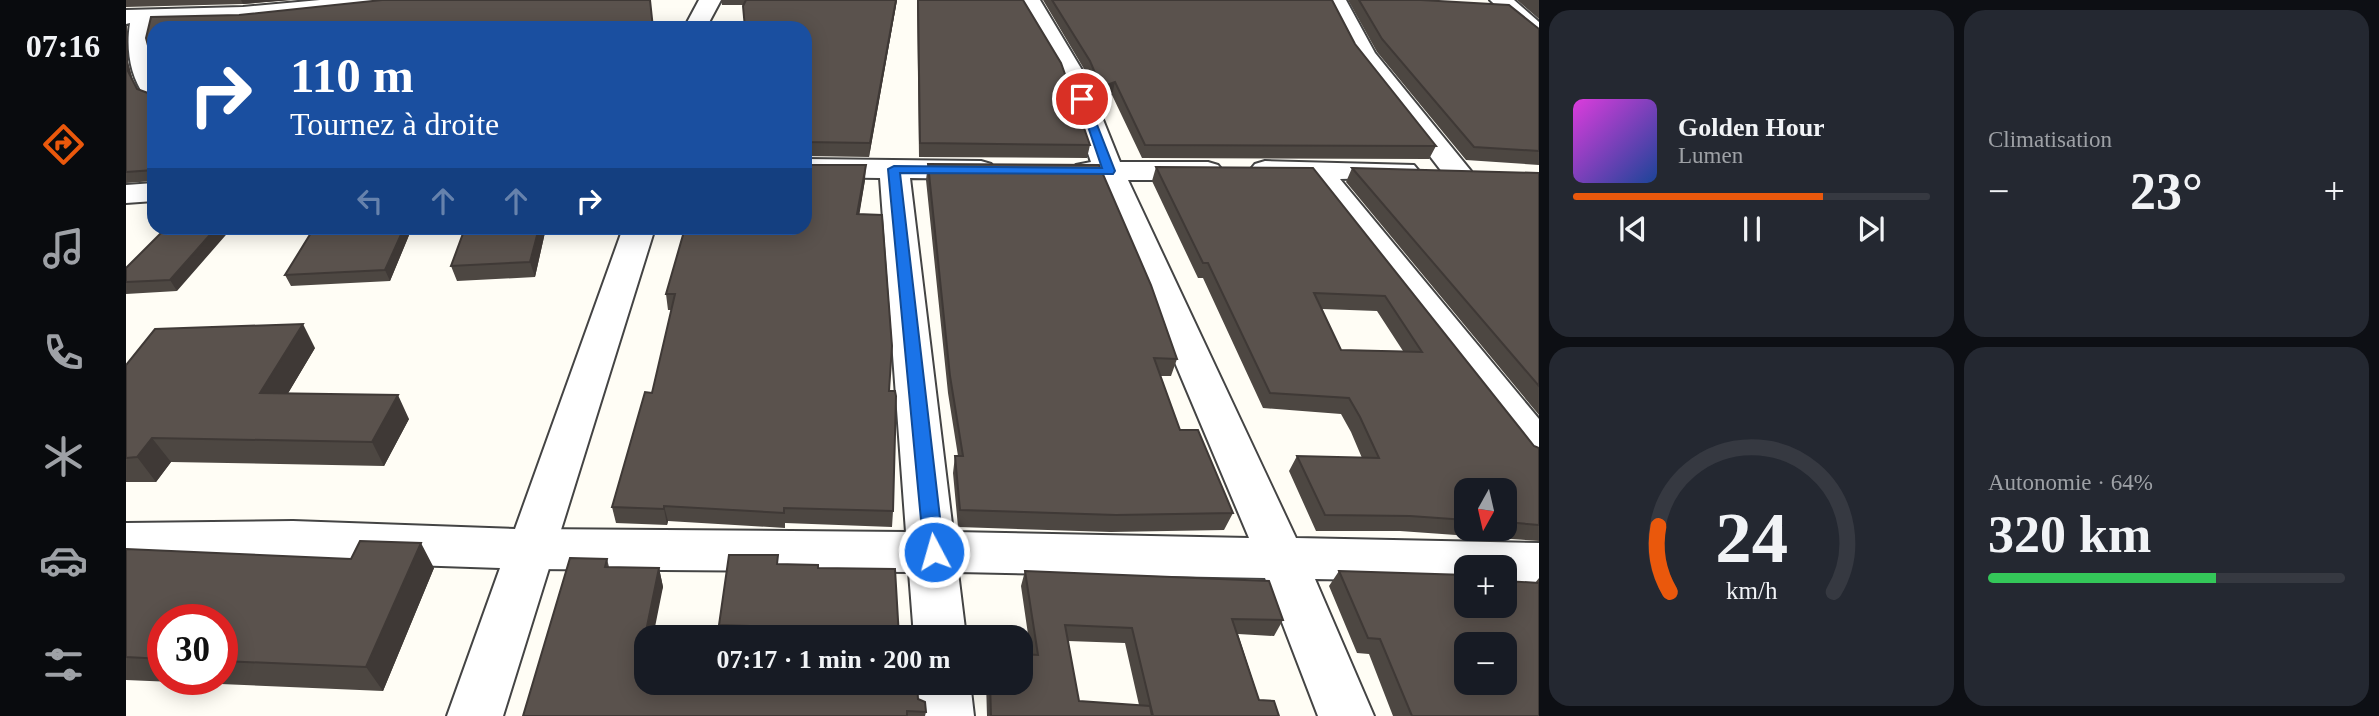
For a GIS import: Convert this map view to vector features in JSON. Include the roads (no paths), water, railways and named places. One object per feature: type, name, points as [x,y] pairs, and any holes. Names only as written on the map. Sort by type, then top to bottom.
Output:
[{"type":"street","points":[[699,21],[710,0]]},
{"type":"street","points":[[1029,0],[1073,75],[1109,171],[1282,559],[1346,716]]},
{"type":"street","points":[[1055,171],[1470,172],[1364,55],[1335,0]]},
{"type":"street","points":[[147,92],[136,46],[135,18],[243,14],[377,2]]},
{"type":"street","points":[[348,21],[377,2]]},
{"type":"street","points":[[1498,5],[1539,34]]},
{"type":"street","points":[[812,168],[1015,170]]},
{"type":"street","points":[[894,169],[939,625]]},
{"type":"street","points":[[1317,170],[1539,449]]},
{"type":"street","points":[[126,194],[147,192]]},
{"type":"street","points":[[475,716],[637,235]]},
{"type":"street","points":[[126,543],[293,541],[530,549],[934,552],[1539,563]]},
{"type":"street","points":[[944,695],[946,716]]}]
